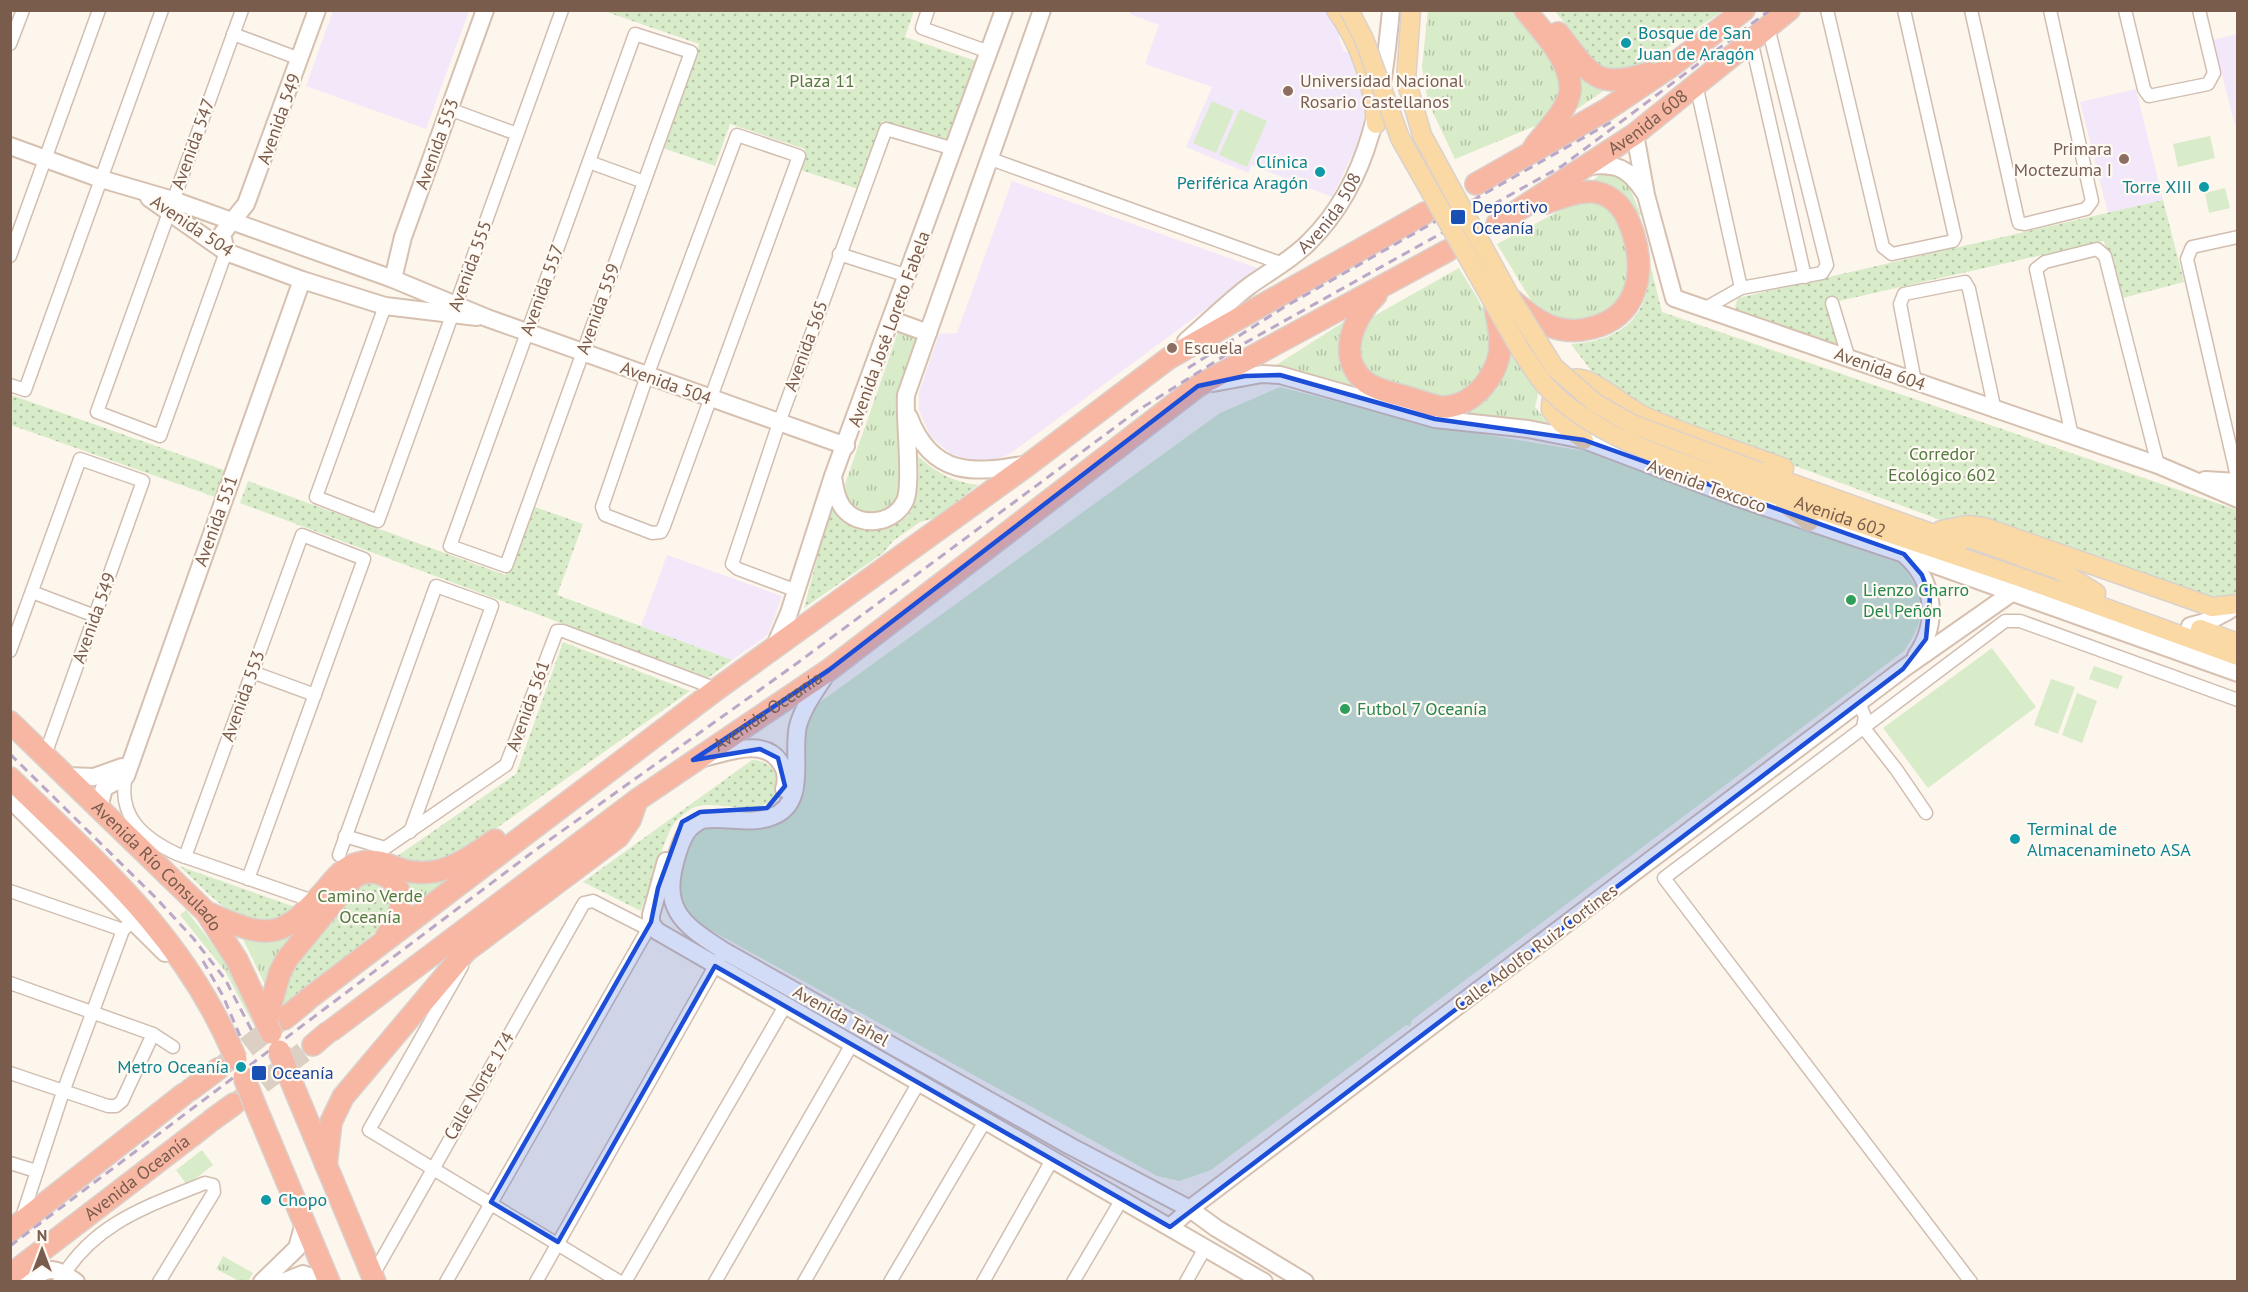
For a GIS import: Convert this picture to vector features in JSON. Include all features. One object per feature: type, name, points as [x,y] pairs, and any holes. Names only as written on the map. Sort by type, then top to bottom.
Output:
[{"type":"highway","points":[[1524,10],[1562,60],[1570,92],[1560,112],[1527,155]]},
{"type":"highway","points":[[1541,10],[1590,74],[1601,79],[1626,81],[1670,67]]},
{"type":"highway","name":"Avenida 608","points":[[1476,184],[1606,110],[1670,67],[1744,10]]},
{"type":"highway","name":"Avenida 608","points":[[1497,224],[1635,134],[1789,10]]},
{"type":"highway","points":[[1392,282],[1373,297],[1359,315],[1352,329],[1350,352],[1356,371],[1365,381],[1403,396],[1446,407],[1467,400],[1489,380],[1500,344],[1503,303],[1551,327],[1582,331],[1613,319],[1624,310],[1638,285],[1638,249],[1629,219],[1614,200],[1605,195],[1584,192],[1522,209]]},
{"type":"highway","points":[[273,1029],[306,1001],[717,689],[1029,464],[1169,358],[1425,213]]},
{"type":"highway","points":[[1198,386],[1447,251]]},
{"type":"highway","name":"Avenida Oceanía","points":[[324,1036],[637,800],[829,670],[1198,386]]},
{"type":"highway","name":"Avenida Río Consulado","points":[[10,722],[206,912],[237,960],[273,1029],[289,1076],[374,1278]]},
{"type":"highway","points":[[10,778],[142,908],[192,972],[213,1007],[233,1063],[244,1103],[304,1223],[329,1281]]},
{"type":"highway","points":[[206,912],[253,930],[284,927],[301,918],[339,874],[355,864],[376,861],[416,872],[449,868],[467,860],[532,815],[583,792]]},
{"type":"highway","points":[[326,1165],[331,1122],[343,1097],[456,961],[618,837],[630,820],[637,800]]},
{"type":"highway","points":[[273,1029],[280,972],[287,959],[354,877],[366,872],[386,876],[394,883],[400,894],[401,906],[398,917],[382,943]]},
{"type":"highway","name":"Avenida Oceanía","points":[[16,1227],[187,1092],[233,1063]]},
{"type":"highway","name":"Avenida Oceanía","points":[[15,1277],[210,1122],[244,1103]]},
{"type":"main road","points":[[1336,10],[1353,34],[1365,65],[1373,92],[1376,124]]},
{"type":"main road","points":[[1349,10],[1364,39],[1400,138],[1503,303]]},
{"type":"main road","points":[[1412,15],[1406,80],[1422,135],[1503,303]]},
{"type":"main road","name":"Avenida 602","points":[[1503,303],[1554,367],[1595,403],[1632,424],[1758,480],[1849,510],[2238,656]]},
{"type":"main road","points":[[1584,440],[1561,423],[1551,410],[1551,399],[1556,389],[1571,379],[1588,381],[1623,405],[1648,417],[1806,476],[1849,510],[1815,524],[1774,495]]},
{"type":"main road","name":"Avenida 602","points":[[1758,480],[1774,495],[1849,510],[1922,529],[2238,643]]},
{"type":"main road","points":[[1941,530],[1967,525],[1984,527],[2212,607],[2238,604]]},
{"type":"main road","points":[[1922,529],[1957,532],[2050,566],[2077,579],[2096,593]]},
{"type":"street","points":[[10,44],[23,10]]},
{"type":"street","points":[[10,256],[99,10]]},
{"type":"street","points":[[10,385],[25,390],[162,10]]},
{"type":"street","name":"Avenida 547","points":[[226,252],[160,436],[97,412],[242,10]]},
{"type":"street","name":"Avenida 549","points":[[231,221],[246,204],[317,10]]},
{"type":"street","name":"Avenida 553","points":[[385,306],[395,294],[393,279],[403,237],[485,10]]},
{"type":"street","name":"Avenida 555","points":[[385,306],[316,497],[378,521],[562,10]]},
{"type":"street","points":[[928,10],[922,28],[989,52]]},
{"type":"street","name":"Avenida José Loreto Fabela","points":[[774,648],[796,591],[833,476],[846,446],[1004,10]]},
{"type":"street","name":"Avenida 508","points":[[1169,358],[1232,300],[1283,264],[1309,242],[1337,211],[1362,163],[1376,124],[1391,10]]},
{"type":"street","points":[[1827,10],[1883,247],[1892,254],[1955,239],[1904,10]]},
{"type":"street","points":[[1971,10],[2019,223],[2091,206],[2092,201],[2050,10]]},
{"type":"street","points":[[2125,10],[2147,94],[2153,96],[2208,84],[2212,80],[2214,73],[2199,10]]},
{"type":"street","name":"Avenida José Loreto Fabela","points":[[906,395],[1040,11]]},
{"type":"street","points":[[1704,309],[1741,288],[1826,271],[1827,265],[1768,27]]},
{"type":"street","points":[[233,34],[300,59]]},
{"type":"street","name":"Avenida 557","points":[[506,566],[450,546],[588,162],[635,34],[691,52]]},
{"type":"street","points":[[1751,40],[1804,277]]},
{"type":"street","name":"Avenida 559","points":[[506,566],[691,52]]},
{"type":"street","points":[[1696,84],[1741,288]]},
{"type":"street","points":[[449,109],[517,134]]},
{"type":"street","name":"Avenida 565","points":[[796,591],[738,569],[732,564],[839,254],[886,129],[954,149]]},
{"type":"street","name":"Avenida 604","points":[[1635,134],[1646,195],[1674,298],[1848,357],[1995,411],[2158,465],[2238,499]]},
{"type":"street","points":[[736,135],[799,156],[661,532],[652,533],[609,517],[603,512],[603,504],[647,376],[736,135]]},
{"type":"street","name":"Avenida 504","points":[[10,146],[141,192],[171,206],[231,221],[393,279],[454,309],[487,318],[846,446]]},
{"type":"street","points":[[988,158],[1283,264]]},
{"type":"street","points":[[588,162],[644,182]]},
{"type":"street","name":"Avenida 604","points":[[1589,166],[1606,164],[1624,168],[1646,195]]},
{"type":"street","name":"Avenida 504","points":[[171,206],[226,252],[302,280],[385,306],[454,309]]},
{"type":"street","points":[[226,252],[222,234],[231,221]]},
{"type":"street","points":[[2238,237],[2196,246],[2190,250],[2187,259],[2238,482]]},
{"type":"street","points":[[2072,436],[2037,274],[2038,266],[2093,249],[2101,250],[2105,256],[2158,465]]},
{"type":"street","points":[[839,254],[908,276]]},
{"type":"street","name":"Avenida 551","points":[[128,769],[302,280]]},
{"type":"street","points":[[1915,382],[1900,304],[1901,298],[1905,294],[1965,282],[1969,289],[1995,411]]},
{"type":"street","points":[[1832,303],[1848,357]]},
{"type":"street","points":[[892,320],[928,333]]},
{"type":"street","name":"Avenida Texcoco","points":[[1198,386],[1245,376],[1280,375],[1435,419],[1528,429],[1584,440],[1735,497],[2013,592],[2238,673]]},
{"type":"street","points":[[906,395],[909,417],[917,437],[930,454],[947,464],[967,470],[988,471],[1029,464]]},
{"type":"street","points":[[833,476],[835,494],[843,508],[852,516],[863,521],[876,522],[898,511],[905,501],[908,489],[904,429],[906,395]]},
{"type":"street","name":"Avenida 549","points":[[32,592],[80,459],[143,482],[45,755]]},
{"type":"street","name":"Avenida 604","points":[[2187,476],[2238,482]]},
{"type":"street","name":"Avenida 553","points":[[185,857],[302,535],[364,559],[315,695]]},
{"type":"street","name":"Calle Adolfo Ruiz Cortines","points":[[1903,669],[1922,648],[1929,629],[1931,610],[1926,583],[1917,567],[1904,554]]},
{"type":"street","points":[[339,855],[436,586],[492,606],[410,832]]},
{"type":"street","points":[[10,651],[32,592],[95,616]]},
{"type":"street","name":"Calle Adolfo Ruiz Cortines","points":[[1170,1227],[1190,1209],[1903,669],[2013,592]]},
{"type":"street","points":[[2190,626],[2218,617],[2238,604]]},
{"type":"street","points":[[1971,1281],[1664,878],[1997,625],[2012,620],[2238,700]]},
{"type":"street","name":"Avenida 561","points":[[345,836],[383,848],[410,832],[506,765],[557,631],[563,631],[717,689]]},
{"type":"street","name":"Avenida Tahel","points":[[829,670],[803,711],[798,729],[795,790],[787,806],[772,817],[760,820],[702,819],[694,823],[683,836],[672,876],[675,907],[692,931],[1070,1146],[1190,1209],[1216,1228],[1305,1281]]},
{"type":"street","points":[[248,879],[315,695],[252,672]]},
{"type":"street","points":[[1859,703],[1865,717],[1863,727],[1896,769],[1926,813]]},
{"type":"street","points":[[1838,719],[1851,727],[1863,727]]},
{"type":"street","points":[[446,1281],[650,928],[658,888],[675,832],[682,822],[700,812],[767,808],[775,803],[785,786],[786,776],[778,758],[760,749],[750,748],[693,760]]},
{"type":"street","points":[[66,776],[103,775],[128,769]]},
{"type":"street","points":[[99,808],[104,788],[128,769]]},
{"type":"street","points":[[128,769],[123,797],[130,818],[159,844],[185,857],[310,900]]},
{"type":"street","points":[[10,799],[128,925],[192,972]]},
{"type":"street","points":[[10,891],[128,925]]},
{"type":"street","name":"Avenida Tahel","points":[[588,900],[650,928],[1264,1281]]},
{"type":"street","name":"Calle Norte 174","points":[[374,1278],[433,1168],[584,903],[588,900]]},
{"type":"street","points":[[16,1227],[93,1011],[128,925]]},
{"type":"street","points":[[536,1281],[724,951]]},
{"type":"street","points":[[462,966],[369,1130],[620,1281]]},
{"type":"street","points":[[10,983],[153,1034],[172,1047]]},
{"type":"street","points":[[625,1281],[785,1006]]},
{"type":"street","points":[[10,1072],[63,1092],[108,1106],[116,1106],[122,1101],[153,1034]]},
{"type":"street","points":[[715,1281],[852,1044]]},
{"type":"street","points":[[804,1281],[919,1082]]},
{"type":"street","points":[[890,1281],[985,1121]]},
{"type":"street","points":[[983,1281],[1052,1160]]},
{"type":"street","points":[[10,1163],[36,1171]]},
{"type":"street","points":[[67,1279],[72,1259],[88,1242],[140,1210],[205,1183],[213,1185],[214,1192],[159,1281]]},
{"type":"street","points":[[1073,1281],[1122,1199]]},
{"type":"street","points":[[262,1281],[297,1248],[304,1223]]},
{"type":"street","points":[[1186,1281],[1205,1248]]},
{"type":"street","name":"Avenida Oceanía","points":[[15,1277],[55,1269],[67,1279]]},
{"type":"street","points":[[283,1281],[303,1274],[324,1281]]},
{"type":"highlighted area","points":[[1280,375],[1435,419],[1584,440],[1904,554],[1922,575],[1930,597],[1926,639],[1903,669],[1170,1227],[715,966],[558,1242],[491,1202],[651,922],[658,888],[682,822],[700,812],[767,808],[785,786],[778,758],[760,749],[693,760],[829,670],[1198,386],[1245,376]]},
{"type":"shaded area","name":"Universidad Nacional Rosario Castellanos","points":[[1131,10],[1324,11],[1340,31],[1339,39],[1344,51],[1352,55],[1363,83],[1366,107],[1359,142],[1332,197],[1252,165],[1248,173],[1186,147],[1212,87],[1145,64],[1159,25],[1130,14]]},
{"type":"shaded area","points":[[333,11],[469,11],[426,129],[306,86]]},
{"type":"shaded area","points":[[2237,34],[2238,125],[2235,126],[2213,40]]},
{"type":"shaded area","name":"Primara Moctezuma I","points":[[2136,89],[2163,200],[2108,213],[2080,102]]},
{"type":"shaded area","points":[[1012,181],[1260,269],[1010,454],[993,460],[976,461],[951,454],[930,436],[919,410],[919,392],[939,334],[957,333]]},
{"type":"shaded area","points":[[667,555],[782,596],[768,635],[732,660],[641,626]]},
{"type":"green space","name":"Plaza 11","points":[[604,11],[914,11],[905,37],[979,62],[950,144],[882,121],[858,189],[798,169],[805,149],[730,124],[715,166],[663,148],[699,44]]},
{"type":"green space","points":[[1428,11],[1517,11],[1559,65],[1563,87],[1554,110],[1540,124],[1455,159],[1428,102],[1422,67]]},
{"type":"green space","name":"Bosque de San Juan de Aragón","points":[[1555,11],[1723,11],[1643,62],[1618,71],[1608,69],[1596,62]]},
{"type":"green space","points":[[1583,73],[1611,86],[1568,115],[1575,75]]},
{"type":"green space","points":[[1212,101],[1234,111],[1216,153],[1193,143]]},
{"type":"green space","points":[[1240,109],[1267,121],[1247,167],[1219,155]]},
{"type":"green space","points":[[2210,136],[2215,158],[2178,167],[2173,144]]},
{"type":"green space","points":[[1606,170],[1628,184],[1641,215],[1635,216],[1588,184]]},
{"type":"green space","points":[[2225,188],[2230,208],[2209,213],[2205,193]]},
{"type":"green space","points":[[2163,200],[2184,282],[2119,299],[2104,241],[1830,303],[1842,349],[1739,314],[1735,306],[1738,298]]},
{"type":"green space","points":[[1578,201],[1608,204],[1631,247],[1630,291],[1605,316],[1563,323],[1535,307],[1497,244]]},
{"type":"green space","name":"Corredor Ecológico 602","points":[[1650,264],[1662,312],[2237,510],[2237,599],[2221,605],[1971,516],[1951,524],[1648,411],[1596,377],[1571,344],[1605,338],[1630,322],[1639,311],[1645,298]]},
{"type":"green space","points":[[1459,268],[1484,310],[1492,338],[1491,349],[1481,375],[1474,385],[1454,395],[1429,395],[1372,376],[1361,362],[1359,354],[1361,338],[1368,323],[1374,316]]},
{"type":"green space","points":[[1350,318],[1344,334],[1373,393],[1270,369]]},
{"type":"green space","points":[[898,332],[917,339],[902,386],[902,490],[893,508],[875,516],[850,502],[845,484]]},
{"type":"green space","points":[[1511,352],[1539,390],[1535,407],[1549,425],[1439,414],[1485,394],[1500,378]]},
{"type":"green space","points":[[1280,387],[1432,426],[1591,452],[1901,564],[1910,576],[1920,597],[1920,617],[1912,639],[1904,651],[1412,1020],[1410,1026],[1406,1025],[1211,1170],[1179,1181],[1157,1176],[692,920],[684,912],[677,880],[688,838],[705,825],[785,816],[802,796],[802,735],[816,705],[1220,413]]},
{"type":"green space","points":[[11,395],[224,470],[215,497],[11,425]]},
{"type":"green space","points":[[918,456],[945,476],[978,485],[935,518],[920,522],[893,541],[883,553],[804,608],[831,505],[846,516],[878,525],[887,526],[898,523],[912,509],[916,499]]},
{"type":"green space","points":[[248,481],[505,575],[532,506],[583,524],[557,595],[732,660],[708,678],[240,503]]},
{"type":"green space","points":[[563,642],[690,691],[453,859],[431,866],[393,859],[516,774]]},
{"type":"green space","points":[[1992,648],[2036,707],[1928,788],[1883,728]]},
{"type":"green space","points":[[2094,666],[2123,676],[2118,689],[2089,679]]},
{"type":"green space","points":[[2051,679],[2075,687],[2058,734],[2034,725]]},
{"type":"green space","points":[[2077,693],[2097,701],[2082,743],[2062,735]]},
{"type":"green space","points":[[752,760],[768,764],[778,776],[779,790],[775,797],[768,803],[751,808],[704,805],[693,808],[683,815],[676,821],[668,836],[641,911],[583,882]]},
{"type":"green space","points":[[179,866],[298,908],[279,917],[262,921],[247,919],[219,903]]},
{"type":"green space","points":[[467,868],[409,911],[402,879]]},
{"type":"green space","name":"Camino Verde Oceanía","points":[[374,880],[392,892],[391,918],[281,1014],[282,981],[356,886]]},
{"type":"green space","points":[[186,910],[224,959],[256,1030],[225,971],[180,915]]},
{"type":"green space","points":[[304,927],[266,987],[243,939],[260,941],[275,939]]},
{"type":"green space","points":[[202,1150],[213,1165],[187,1185],[176,1170]]},
{"type":"green space","points":[[223,1256],[253,1273],[248,1281],[239,1281],[216,1269]]},
{"type":"tunnel","points":[[222,1066],[283,1019]]},
{"type":"tunnel","points":[[237,1102],[313,1045]]},
{"type":"railway","points":[[10,1246],[534,851],[796,664],[1137,411],[1243,344],[1562,166],[1770,10]]},
{"type":"railway","points":[[1188,368],[1286,306],[1613,121]]},
{"type":"railway","points":[[10,754],[156,898],[193,938],[225,979],[252,1031]]},
{"type":"railway","points":[[203,961],[223,996],[240,1036]]},
{"type":"place","name":"Bosque de San Juan de Aragón","points":[[1626,43]]},
{"type":"place","name":"Universidad Nacional Rosario Castellanos","points":[[1288,91]]},
{"type":"place","name":"Primara Moctezuma I","points":[[2124,159]]},
{"type":"place","name":"Clínica Periférica Aragón","points":[[1320,172]]},
{"type":"place","name":"Torre XIII","points":[[2204,187]]},
{"type":"place","name":"Deportivo Oceanía","points":[[1458,217]]},
{"type":"place","name":"Escuela","points":[[1172,348]]},
{"type":"place","name":"Lienzo Charro Del Peñón","points":[[1851,600]]},
{"type":"place","name":"Futbol 7 Oceanía","points":[[1345,709]]},
{"type":"place","name":"Terminal de Almacenamineto ASA","points":[[2015,839]]},
{"type":"place","name":"Metro Oceanía","points":[[241,1067]]},
{"type":"place","name":"Oceanía","points":[[259,1073]]},
{"type":"place","name":"Chopo","points":[[266,1200]]}]
